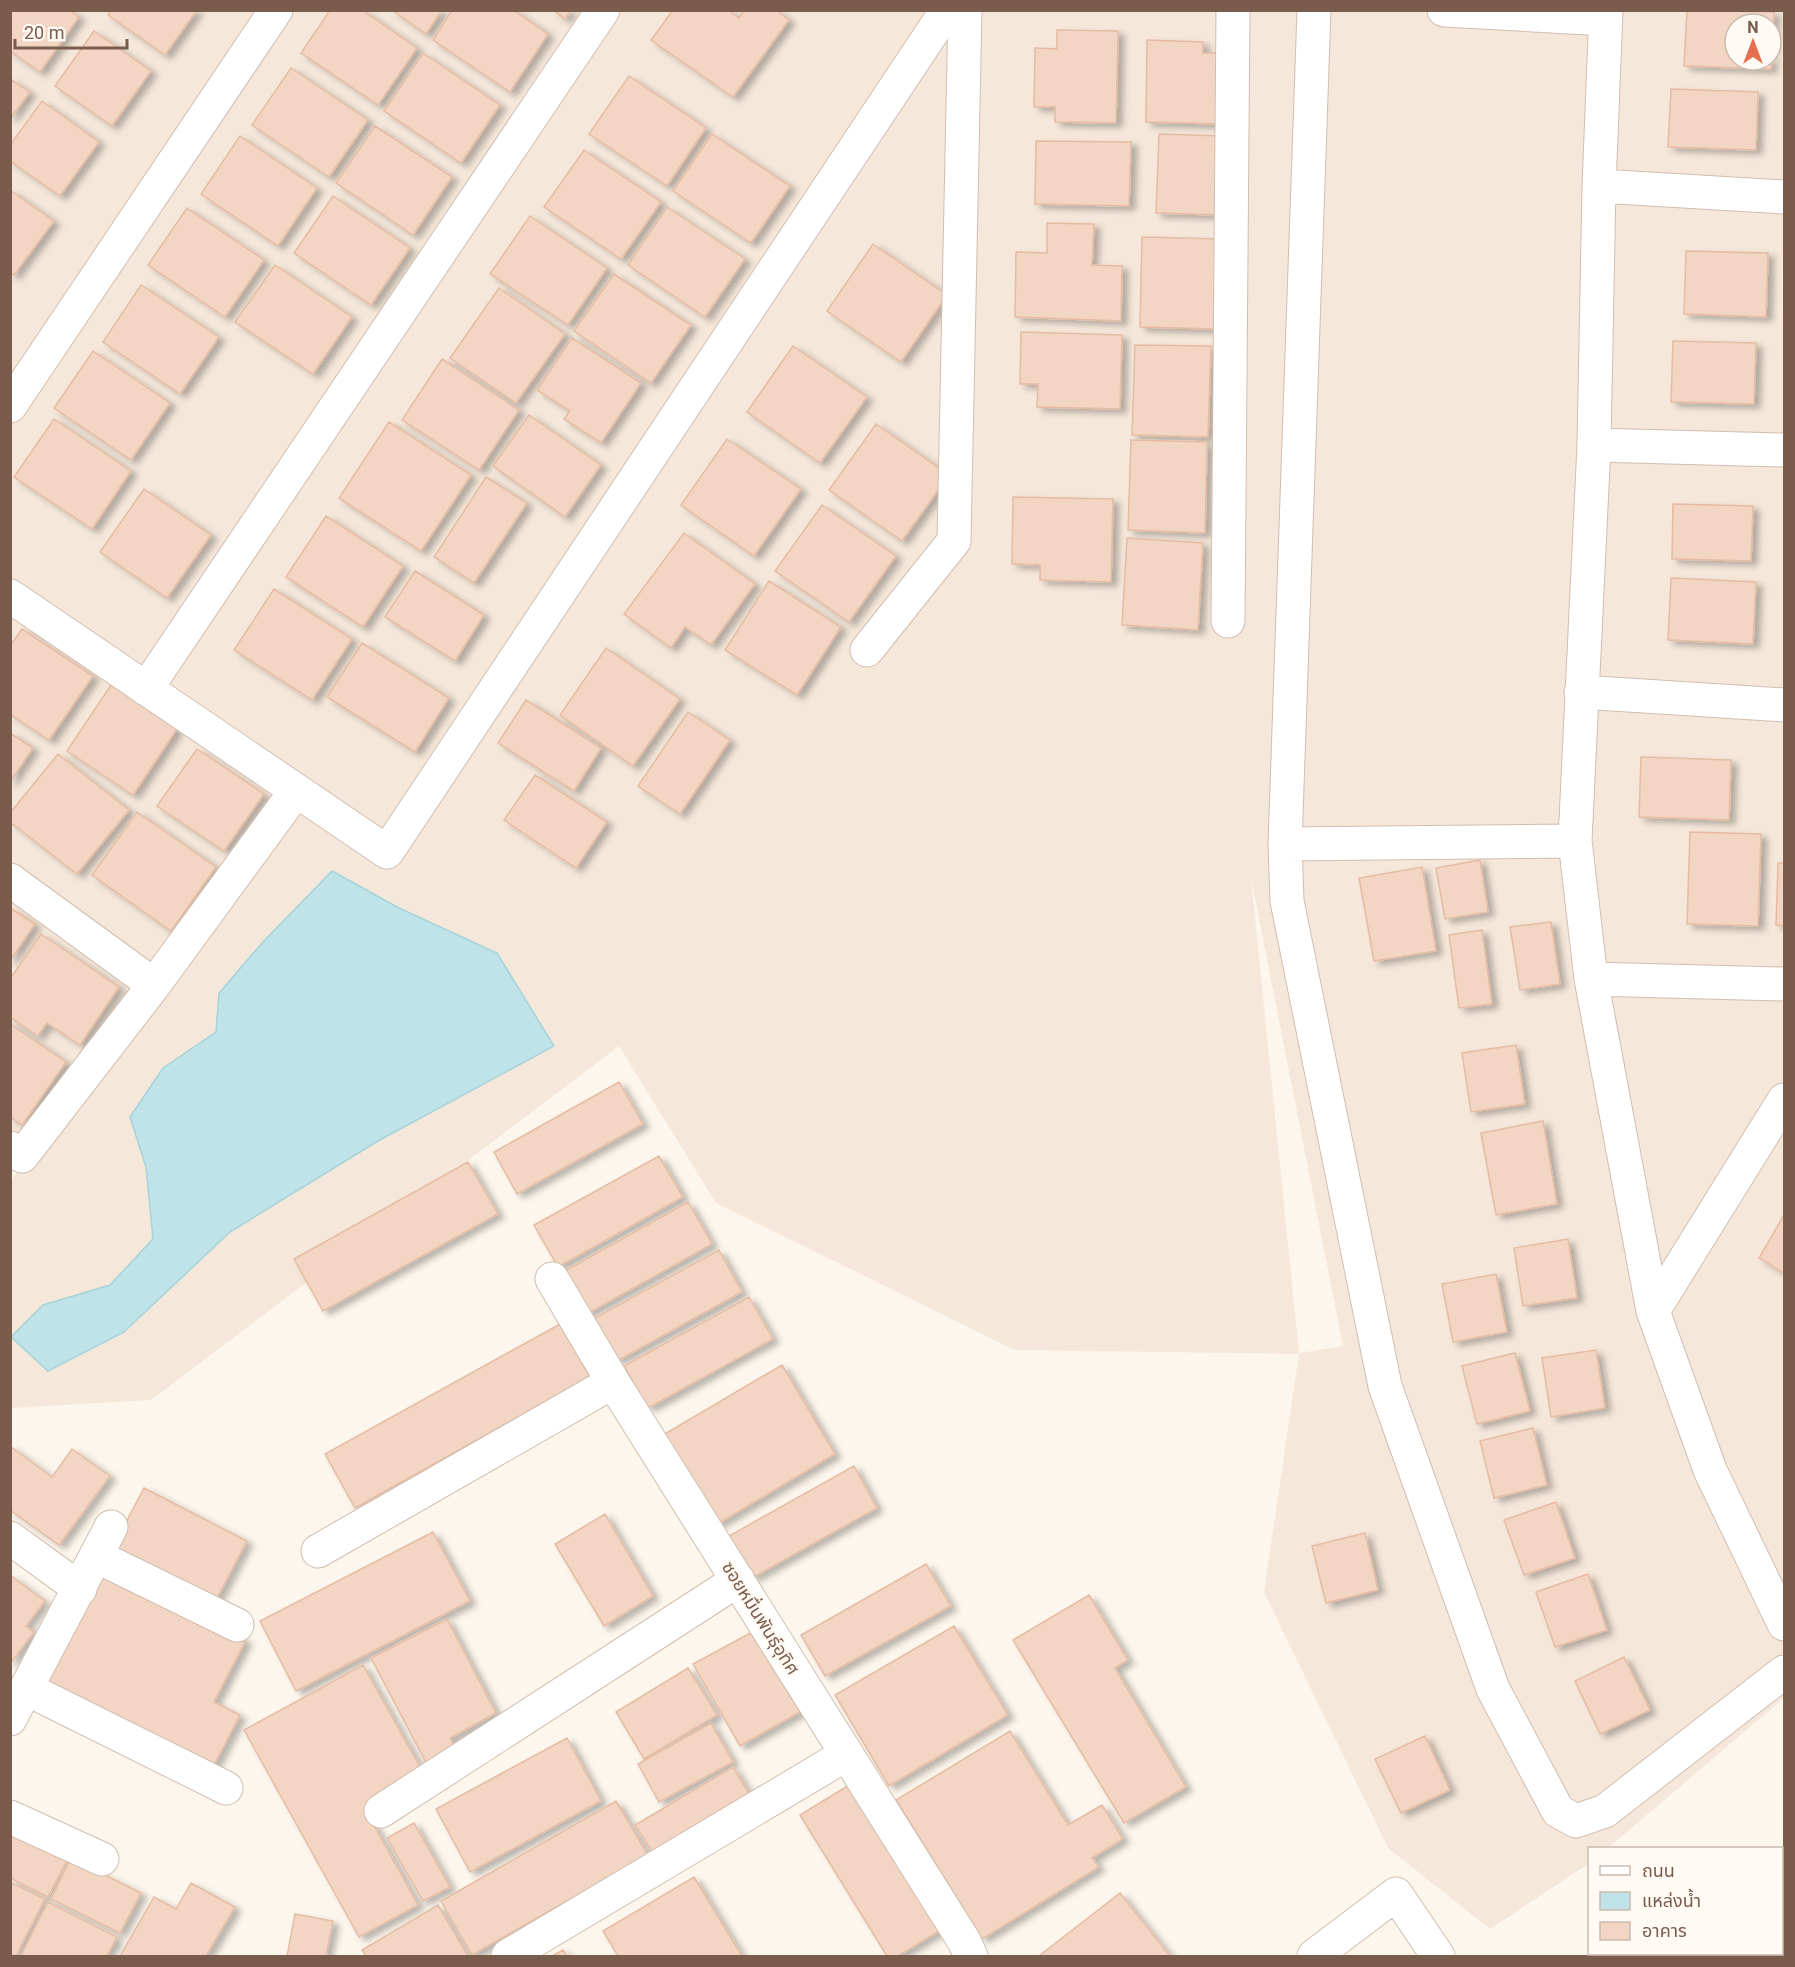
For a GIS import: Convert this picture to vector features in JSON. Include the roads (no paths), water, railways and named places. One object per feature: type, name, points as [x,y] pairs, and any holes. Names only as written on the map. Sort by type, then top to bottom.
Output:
[{"type":"street","points":[[10,406],[276,10]]},
{"type":"street","points":[[146,688],[603,10]]},
{"type":"street","points":[[10,596],[387,852],[946,10]]},
{"type":"street","points":[[867,650],[954,541],[965,10]]},
{"type":"street","points":[[1228,621],[1233,10]]},
{"type":"street","points":[[1314,10],[1285,844],[1287,901],[1385,1386],[1493,1689],[1558,1810],[1576,1821],[1605,1810],[1785,1672]]},
{"type":"street","points":[[1444,10],[1606,15],[1599,186],[1594,445],[1575,841],[1591,979],[1653,1311],[1710,1470],[1785,1624]]},
{"type":"street","points":[[1599,186],[1785,197]]},
{"type":"street","points":[[1594,445],[1785,450]]},
{"type":"street","points":[[1581,692],[1785,705]]},
{"type":"street","points":[[10,1148],[22,1156],[154,985],[296,791]]},
{"type":"street","points":[[1285,844],[1575,841]]},
{"type":"street","points":[[10,880],[154,985]]},
{"type":"street","points":[[1591,979],[1785,984]]},
{"type":"street","points":[[1653,1311],[1785,1100]]},
{"type":"street","name":"ซอยหมื่นพันธุ์อุทิศ","points":[[552,1279],[613,1383],[964,1941],[971,1956]]},
{"type":"street","points":[[318,1551],[613,1383]]},
{"type":"street","points":[[111,1527],[15,1708],[226,1788]]},
{"type":"street","points":[[10,1538],[80,1589]]},
{"type":"street","points":[[96,1556],[237,1625]]},
{"type":"street","points":[[381,1810],[738,1580]]},
{"type":"street","points":[[508,1956],[847,1754]]},
{"type":"street","points":[[10,1817],[102,1859]]},
{"type":"street","points":[[1314,1956],[1396,1894],[1438,1956]]},
{"type":"water","points":[[332,871],[399,908],[497,953],[554,1046],[378,1141],[230,1232],[124,1332],[48,1371],[11,1337],[43,1305],[110,1285],[153,1239],[146,1167],[130,1117],[163,1068],[216,1032],[219,993],[262,943]]}]
